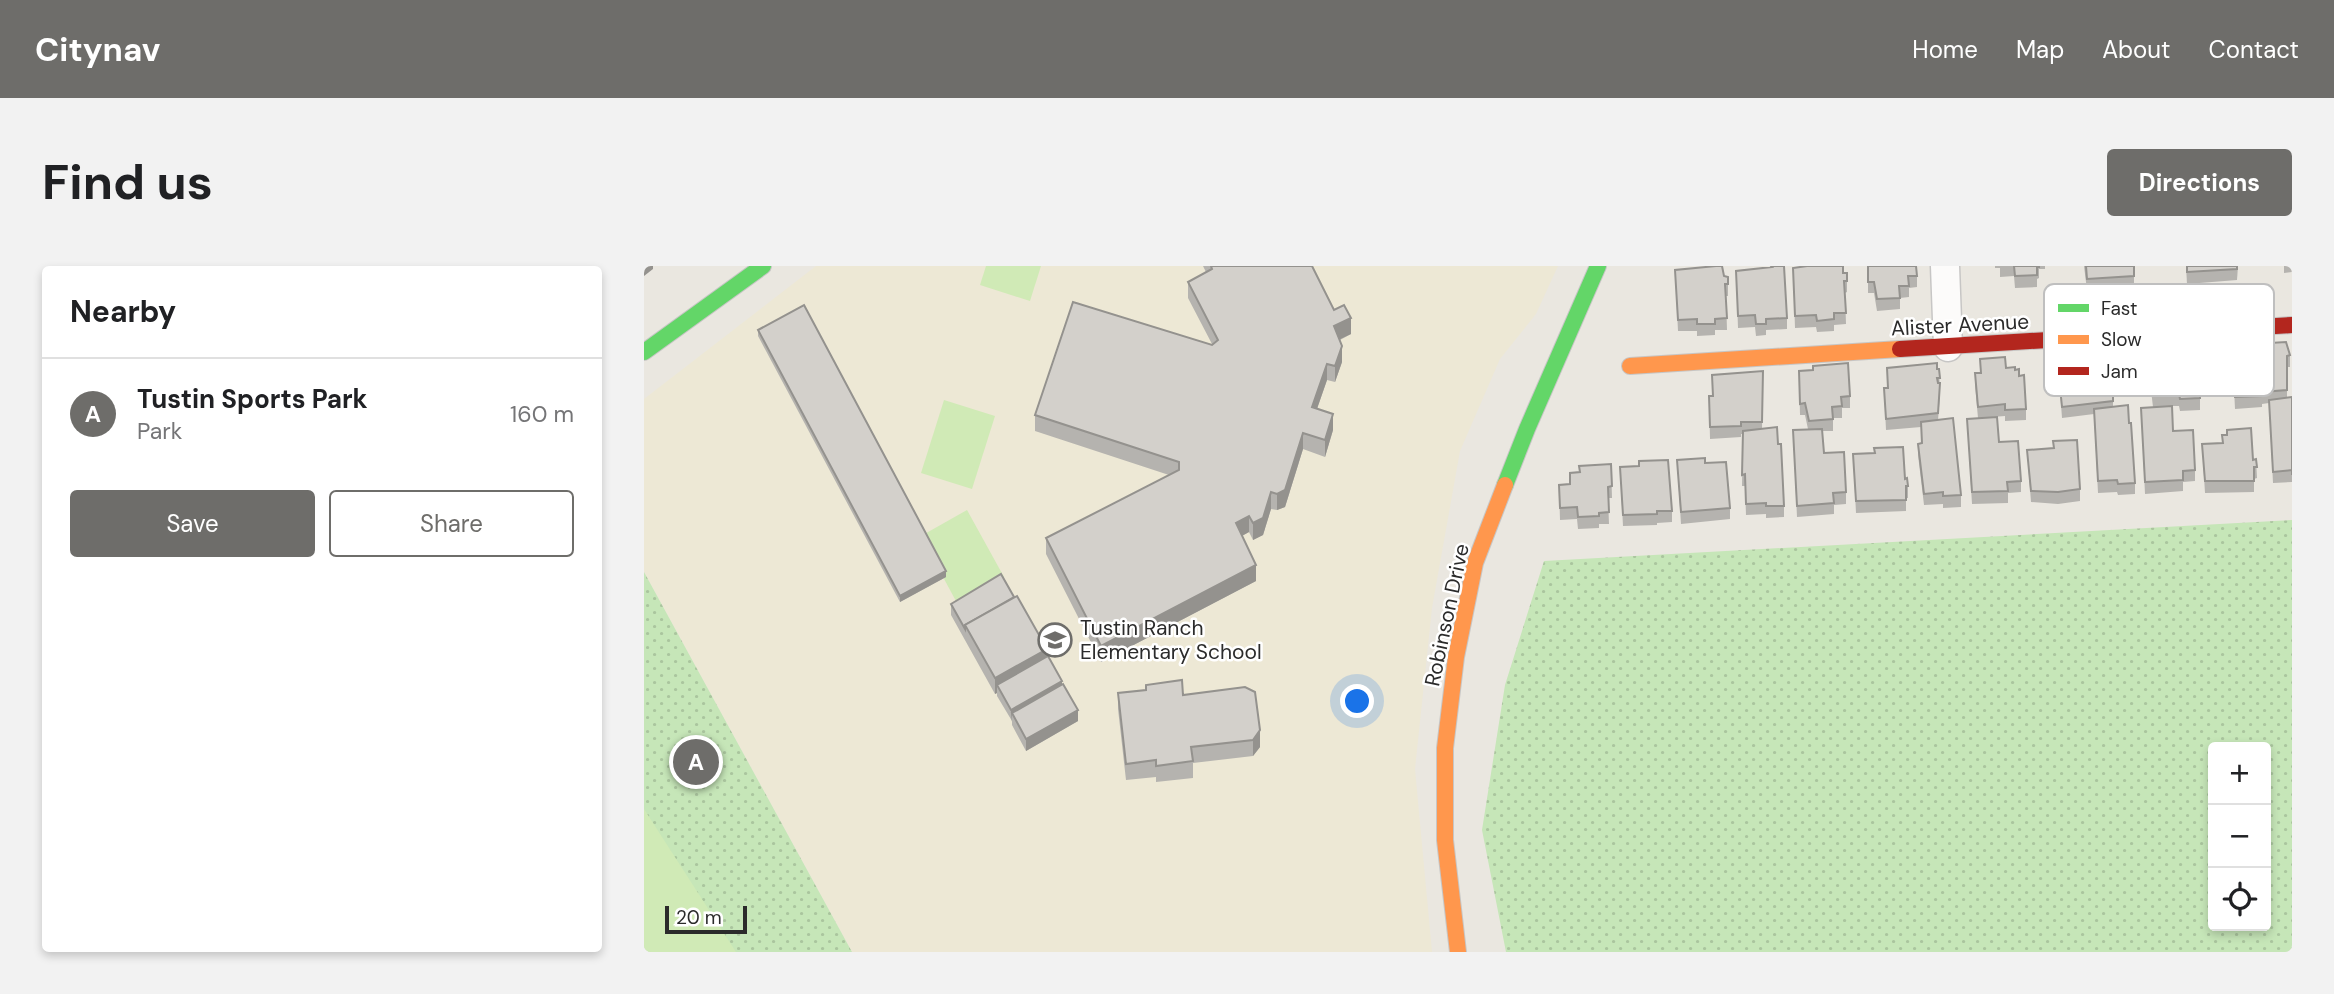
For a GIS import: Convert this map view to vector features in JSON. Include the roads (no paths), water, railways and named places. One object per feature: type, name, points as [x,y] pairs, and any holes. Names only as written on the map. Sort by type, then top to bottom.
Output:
[{"type":"street","points":[[644,352],[762,266]]},
{"type":"street","name":"Robinson Drive","points":[[1458,952],[1445,841],[1445,748],[1457,657],[1475,563],[1527,429],[1598,266]]},
{"type":"street","points":[[1945,266],[1948,347]]},
{"type":"street","name":"Alister Avenue","points":[[2274,326],[2292,325]]},
{"type":"street","name":"Alister Avenue","points":[[1630,366],[2044,341]]},
{"type":"place","name":"Tustin Ranch Elementary School","points":[[1055,640]]},
{"type":"place","name":"Tustin Sports Park","points":[[696,762]]}]
